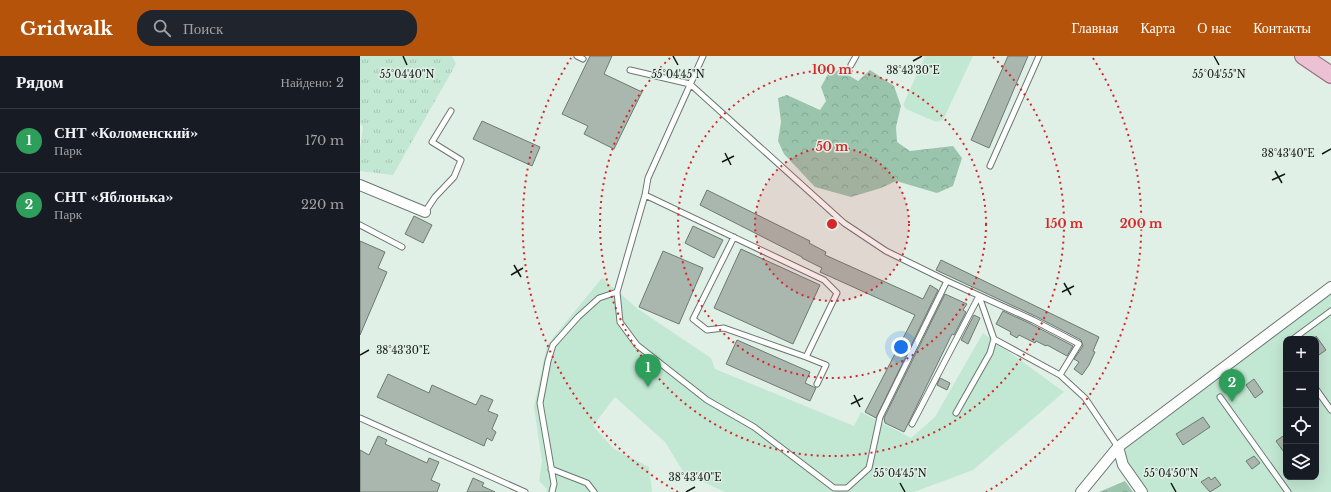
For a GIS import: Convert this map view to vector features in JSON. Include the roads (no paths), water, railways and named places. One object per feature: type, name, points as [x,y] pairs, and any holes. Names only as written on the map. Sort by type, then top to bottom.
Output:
[{"type":"main road","points":[[1304,56],[1331,75]]},
{"type":"street","points":[[360,185],[425,212]]},
{"type":"street","points":[[1081,492],[1118,447],[1331,287]]},
{"type":"street","points":[[1118,447],[1123,465],[1142,492]]},
{"type":"lane","points":[[703,56],[648,178],[645,195],[617,292],[620,322],[637,345],[707,400],[754,427],[834,488],[848,488],[869,468],[880,417],[947,281]]},
{"type":"lane","points":[[851,66],[856,56]]},
{"type":"lane","points":[[990,166],[1039,56]]},
{"type":"lane","points":[[630,70],[690,84],[844,224],[886,251],[947,281],[1033,320],[1079,344],[1060,375]]},
{"type":"lane","points":[[425,212],[435,197],[454,177],[461,160],[432,142],[452,111]]},
{"type":"lane","points":[[645,195],[824,280],[838,293],[806,357]]},
{"type":"lane","points":[[360,225],[402,247]]},
{"type":"lane","points":[[734,237],[693,319],[707,330],[724,328],[826,365],[817,384]]},
{"type":"lane","points":[[552,492],[554,484],[540,403],[548,361],[553,345],[578,317],[599,298],[617,292]]},
{"type":"lane","points":[[956,413],[990,353],[994,338],[979,296]]},
{"type":"lane","points":[[912,424],[979,296]]},
{"type":"lane","points":[[1297,336],[1331,311]]},
{"type":"lane","points":[[994,338],[1060,375],[1085,398],[1118,447]]},
{"type":"lane","points":[[1319,393],[1331,410]]},
{"type":"lane","points":[[1220,397],[1288,492]]},
{"type":"lane","points":[[360,418],[525,492]]},
{"type":"lane","points":[[551,469],[587,483],[594,492]]},
{"type":"place","name":"СНТ «Коломенский»","points":[[648,387]]},
{"type":"place","name":"СНТ «Яблонька»","points":[[1232,402]]}]
